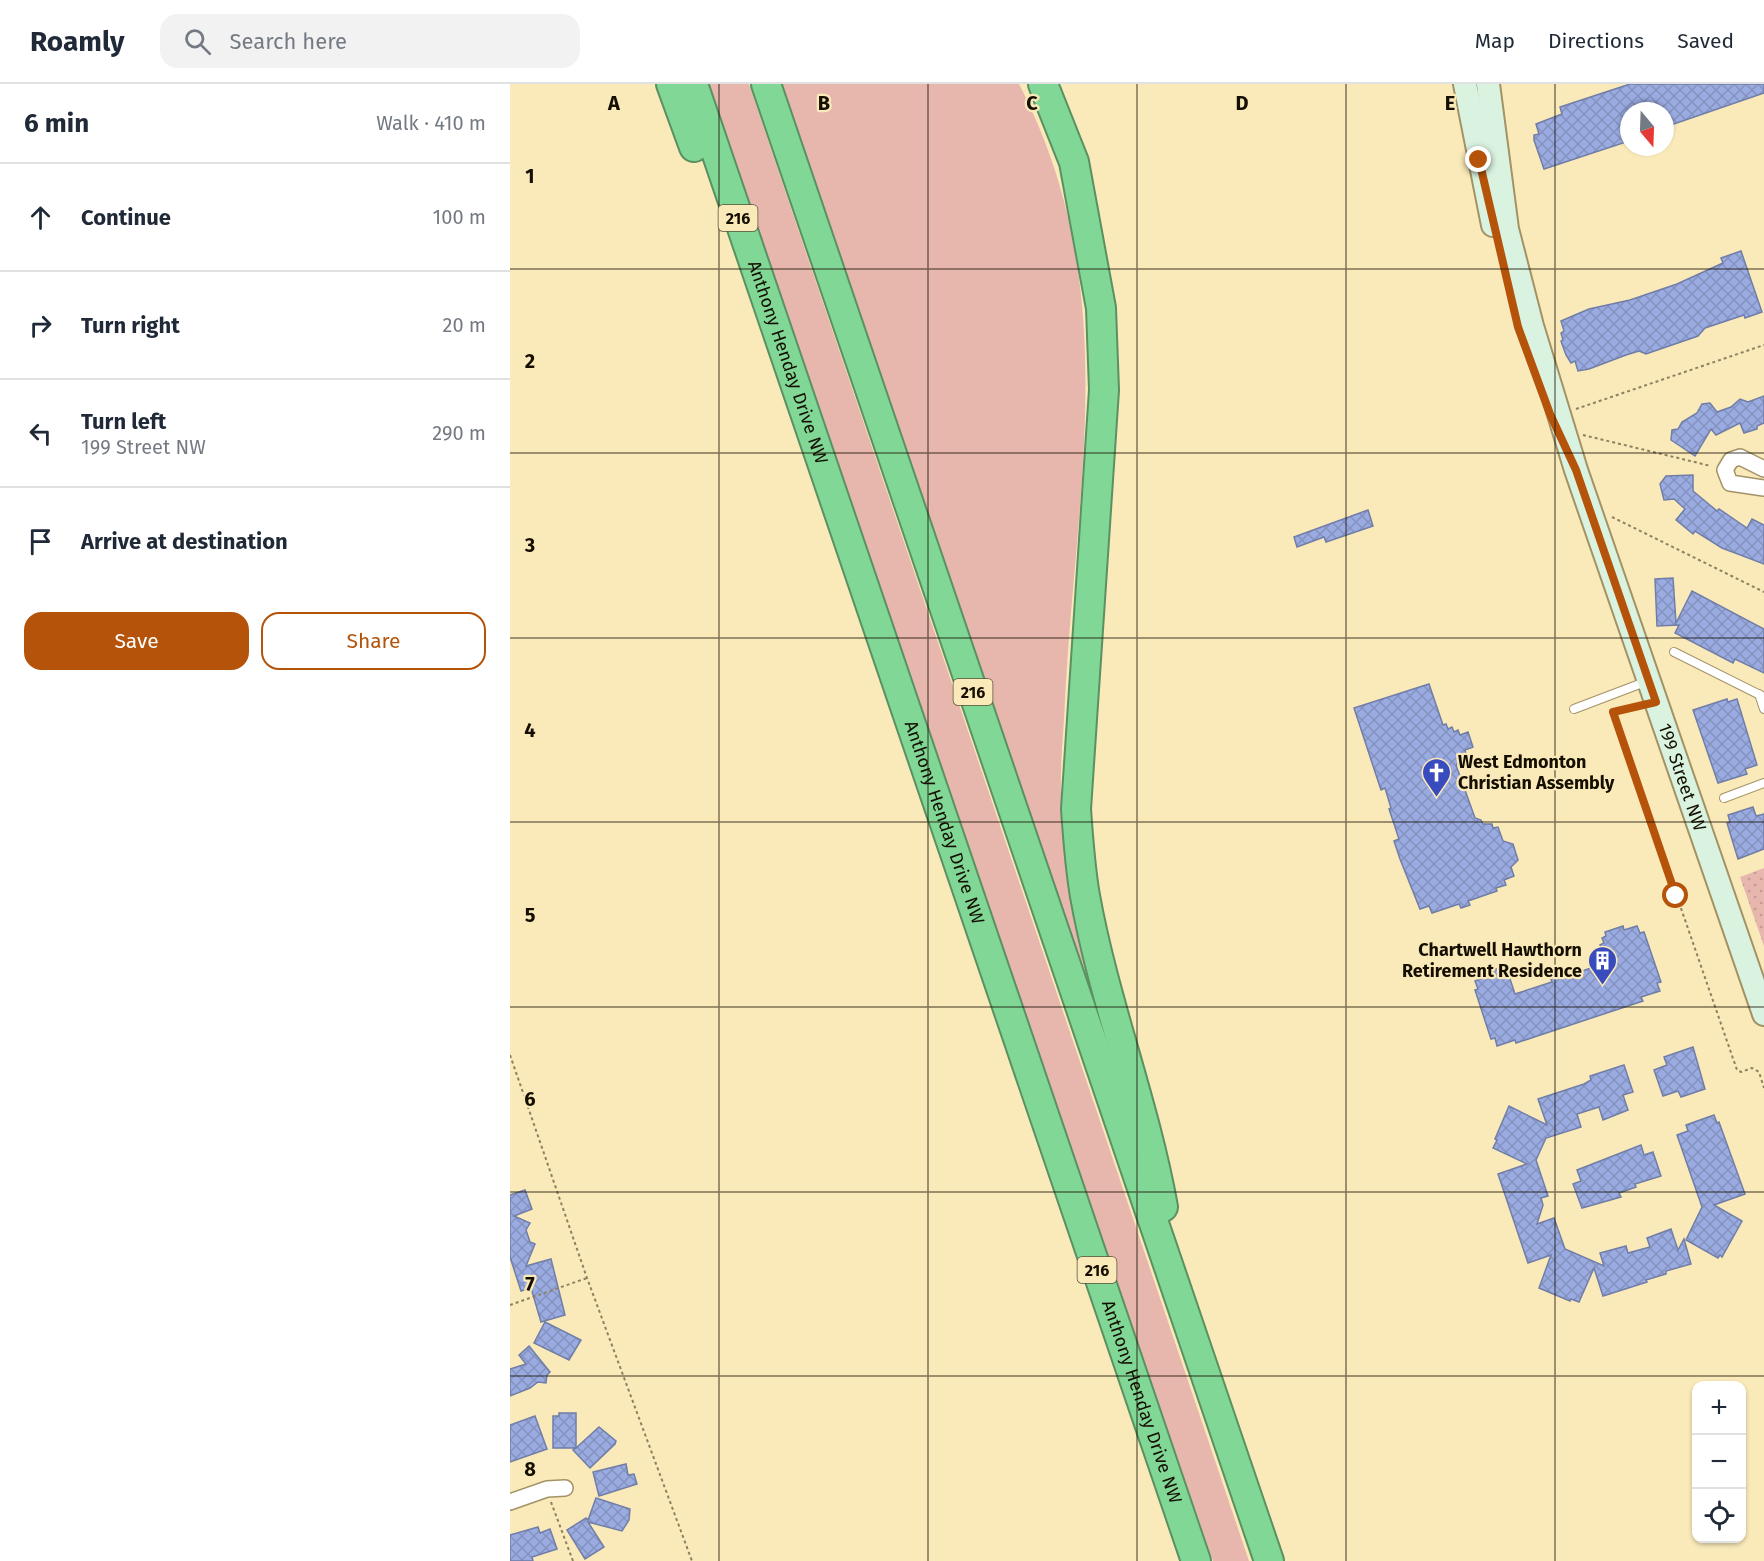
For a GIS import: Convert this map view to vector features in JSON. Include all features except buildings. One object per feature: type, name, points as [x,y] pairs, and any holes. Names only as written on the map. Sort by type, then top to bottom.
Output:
[{"type":"highway","points":[[671,84],[729,245],[783,352]]},
{"type":"highway","name":"Anthony Henday Drive NW","points":[[693,84],[1196,1561]]},
{"type":"highway","name":"216","points":[[766,84],[1269,1561]]},
{"type":"highway","points":[[1043,84],[1074,162],[1101,308],[1104,390],[1076,809],[1080,854],[1085,896],[1097,949],[1153,1149],[1180,1300]]},
{"type":"main road","name":"199 Street NW","points":[[1465,84],[1494,232],[1518,327],[1550,414],[1576,470]]},
{"type":"main road","name":"199 Street NW","points":[[1488,84],[1508,229],[1532,326],[1576,470],[1764,1014]]},
{"type":"street","points":[[1764,469],[1740,457],[1731,460],[1725,470],[1730,483],[1764,488]]},
{"type":"street","points":[[510,1502],[547,1489],[565,1488]]},
{"type":"lane","points":[[1674,652],[1761,695],[1764,709]]},
{"type":"lane","points":[[1574,709],[1652,691]]},
{"type":"lane","points":[[1724,798],[1764,783]]},
{"type":"path","points":[[1578,418],[1575,410],[1764,345]]},
{"type":"path","points":[[1580,426],[1586,445]]},
{"type":"path","points":[[1583,435],[1725,470]]},
{"type":"path","points":[[1616,528],[1612,517],[1764,592]]},
{"type":"path","points":[[1652,691],[1613,712],[1737,1070],[1741,1072],[1752,1068],[1759,1072],[1764,1088]]},
{"type":"path","points":[[510,1055],[586,1278],[692,1561]]},
{"type":"path","points":[[510,1305],[586,1278]]},
{"type":"path","points":[[547,1489],[573,1561]]},
{"type":"shaded area","points":[[704,84],[749,84],[1249,1561],[1213,1561]]},
{"type":"shaded area","points":[[778,84],[1019,84],[1052,160],[1072,236],[1083,311],[1086,387],[1061,792],[1070,885],[1106,1035],[1102,1037]]},
{"type":"shaded area","points":[[1764,868],[1764,946],[1740,877]]},
{"type":"place","name":"West Edmonton Christian Assembly","points":[[1437,798]]},
{"type":"place","name":"Chartwell Hawthorn Retirement Residence","points":[[1603,986]]},
{"type":"route","points":[[1479,160],[1518,327],[1550,414],[1576,470],[1656,702],[1613,712],[1676,896]]}]
